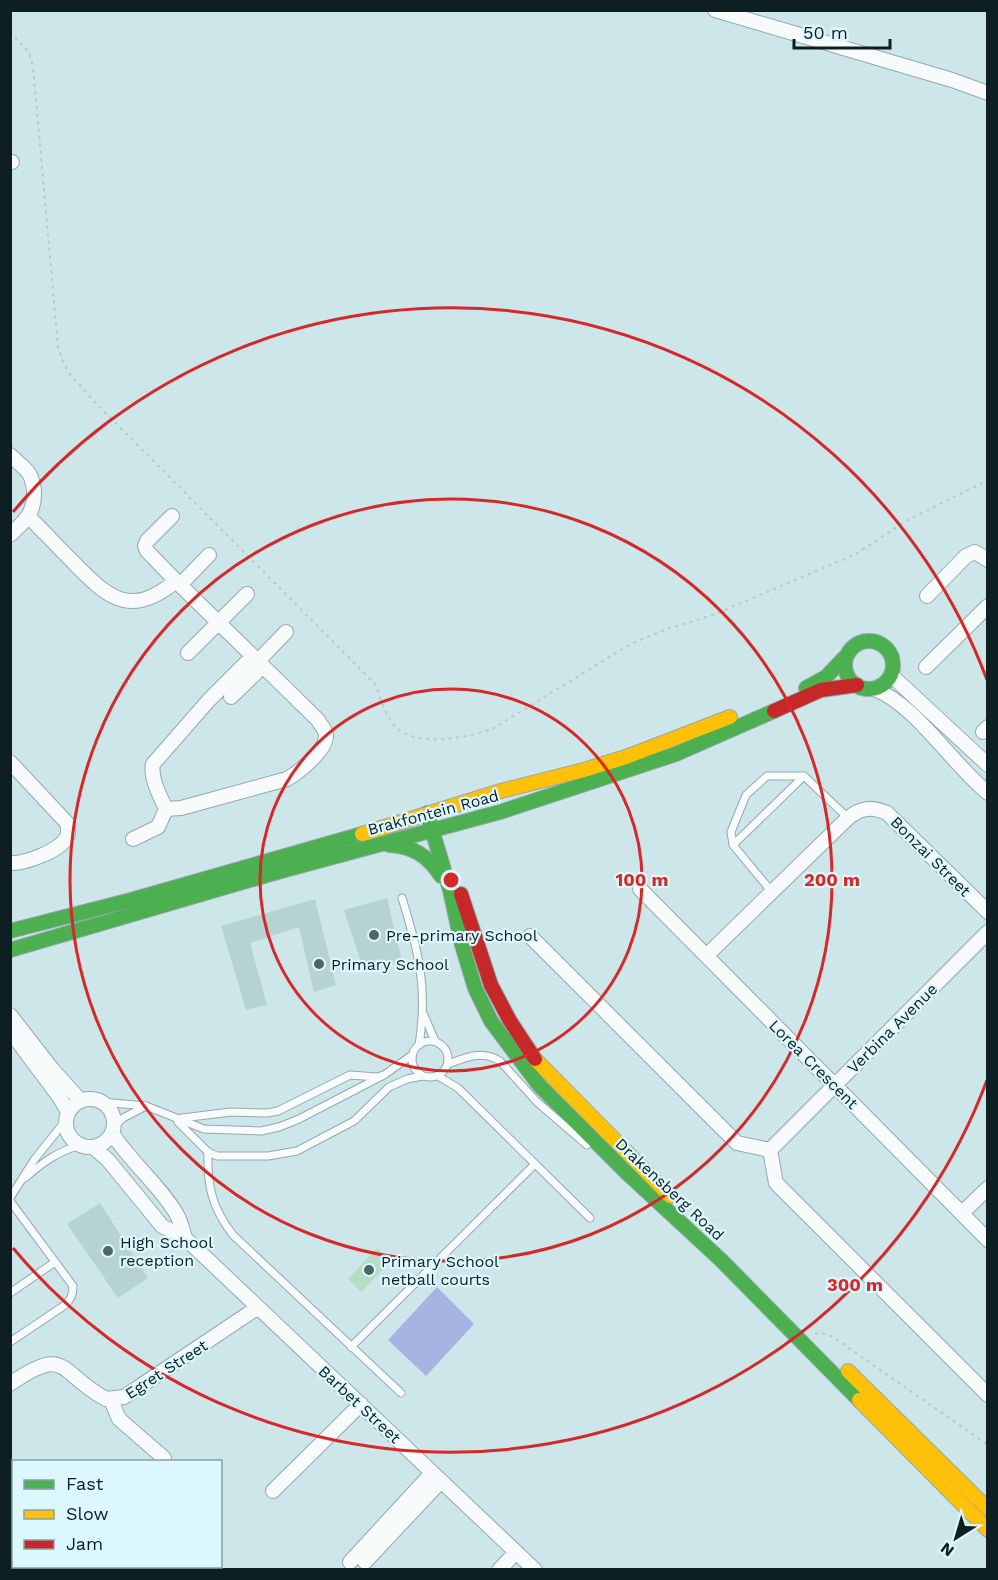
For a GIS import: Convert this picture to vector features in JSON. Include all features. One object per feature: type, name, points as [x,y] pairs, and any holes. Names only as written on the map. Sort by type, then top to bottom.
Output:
[{"type":"street","points":[[715,10],[952,80],[987,93]]},
{"type":"street","points":[[10,455],[30,474],[34,486],[34,499],[29,517],[10,535]]},
{"type":"street","points":[[166,809],[181,808],[287,779],[324,746],[326,738],[325,731],[318,720],[147,551],[145,546],[147,541],[172,516]]},
{"type":"street","points":[[29,517],[95,585],[114,599],[150,598],[178,583],[209,555]]},
{"type":"street","points":[[927,596],[966,555],[975,552],[987,560]]},
{"type":"street","points":[[188,653],[247,594]]},
{"type":"street","points":[[926,667],[987,606]]},
{"type":"street","points":[[231,697],[257,662],[286,632]]},
{"type":"street","points":[[874,689],[884,684],[893,668],[890,653],[879,643],[865,641],[852,648],[848,654],[847,675],[862,688],[886,693],[905,709],[987,793]]},
{"type":"street","name":"Brakfontein Road","points":[[10,951],[361,848],[500,812],[649,756],[814,684],[826,677],[848,654]]},
{"type":"street","points":[[133,839],[158,827],[166,809],[154,779],[153,764],[209,700],[257,662]]},
{"type":"street","points":[[891,675],[987,765]]},
{"type":"street","name":"Brakfontein Road","points":[[10,931],[131,900],[501,791],[584,770],[649,756],[676,753],[821,690],[857,685]]},
{"type":"street","points":[[10,762],[67,823],[69,831],[64,842],[56,848],[18,864],[10,863]]},
{"type":"street","name":"Bonzai Street","points":[[848,818],[863,808],[887,813],[987,912]]},
{"type":"street","name":"Drakensberg Road","points":[[432,812],[474,988],[491,1021],[539,1085],[628,1174],[721,1260],[987,1530]]},
{"type":"street","points":[[706,955],[848,818]]},
{"type":"street","name":"Drakensberg Road","points":[[437,830],[491,985],[531,1054],[666,1192],[987,1509]]},
{"type":"street","points":[[361,848],[396,845],[421,852],[433,862],[450,890]]},
{"type":"street","name":"Lorea Crescent","points":[[640,889],[987,1239]]},
{"type":"street","name":"Verbina Avenue","points":[[770,1150],[987,932]]},
{"type":"street","points":[[530,936],[737,1143],[770,1150],[776,1183],[987,1395]]},
{"type":"street","points":[[10,1015],[52,1069],[81,1100]]},
{"type":"street","points":[[10,1031],[60,1098],[67,1116],[69,1135],[87,1146],[105,1142],[113,1129],[112,1112],[102,1102],[92,1098],[81,1100],[71,1107],[67,1116]]},
{"type":"street","name":"Barbet Street","points":[[113,1129],[129,1158],[178,1217],[185,1238]]},
{"type":"street","name":"Barbet Street","points":[[87,1146],[108,1160],[162,1226],[185,1238],[535,1569]]},
{"type":"street","points":[[962,1213],[987,1188]]},
{"type":"street","name":"Egret Street","points":[[10,1384],[40,1365],[55,1364],[67,1369],[99,1395],[111,1400],[124,1397],[257,1308]]},
{"type":"street","points":[[111,1400],[120,1419],[164,1458]]},
{"type":"street","points":[[273,1491],[361,1404]]},
{"type":"street","points":[[350,1562],[436,1477]]},
{"type":"street","points":[[365,1562],[436,1477]]},
{"type":"street","points":[[499,1569],[516,1552]]},
{"type":"lane","points":[[772,892],[733,845],[731,832],[746,795],[767,776],[804,776],[848,818]]},
{"type":"lane","points":[[733,845],[804,776]]},
{"type":"lane","points":[[402,898],[423,974],[424,1016],[419,1045]]},
{"type":"lane","points":[[424,1016],[435,1041],[445,1048],[449,1059],[447,1066],[458,1088]]},
{"type":"lane","points":[[102,1102],[146,1106],[204,1129],[261,1131],[298,1119],[384,1075],[412,1055],[419,1045],[435,1041]]},
{"type":"lane","points":[[438,1076],[447,1066],[468,1056],[480,1054],[492,1056],[500,1061],[557,1120],[628,1174]]},
{"type":"lane","points":[[412,1055],[414,1067],[423,1076]]},
{"type":"lane","points":[[171,1117],[188,1119],[215,1113],[278,1111],[350,1076],[378,1077],[384,1075]]},
{"type":"lane","points":[[171,1117],[192,1134],[208,1152],[224,1157],[277,1155],[297,1151],[354,1121],[389,1087],[407,1079],[438,1076],[458,1088],[590,1218]]},
{"type":"lane","points":[[113,1129],[123,1118],[146,1106]]},
{"type":"lane","points":[[10,1342],[70,1300],[73,1293],[73,1286],[10,1199],[34,1160],[67,1116]]},
{"type":"lane","points":[[22,1180],[54,1155],[66,1149],[87,1146]]},
{"type":"lane","points":[[208,1152],[212,1197],[224,1223],[233,1235],[401,1394]]},
{"type":"lane","points":[[351,1347],[534,1165]]},
{"type":"lane","points":[[10,1293],[55,1262]]},
{"type":"path","points":[[10,32],[29,52],[33,67],[58,347],[63,364],[91,398],[375,684],[388,717],[397,728],[411,737],[474,736],[494,728],[629,645],[664,630],[713,615],[856,554],[906,521],[987,480]]},
{"type":"path","points":[[812,1335],[821,1333],[833,1337],[987,1445]]},
{"type":"green space","name":"Primary School netball courts","points":[[377,1248],[391,1261],[361,1292],[348,1279]]},
{"type":"water","points":[[437,1287],[474,1324],[426,1376],[388,1340]]},
{"type":"building","name":"Pre-primary School","points":[[387,898],[402,961],[364,971],[344,910]]},
{"type":"building","name":"Primary School","points":[[315,899],[336,985],[314,992],[299,927],[250,943],[267,1005],[246,1010],[221,926]]},
{"type":"building","name":"High School reception","points":[[100,1203],[148,1278],[118,1298],[67,1224]]},
{"type":"traffic: fast","points":[[869,641],[886,648],[893,665],[886,682],[869,689],[852,682],[845,665],[852,648],[869,641]]},
{"type":"traffic: fast","points":[[806,688],[826,677],[848,654]]},
{"type":"traffic: fast","points":[[10,950],[281,871],[500,812],[676,754],[774,711]]},
{"type":"traffic: fast","points":[[427,813],[450,890],[462,945],[475,988],[491,1021],[539,1085],[628,1174],[721,1260],[859,1400]]},
{"type":"traffic: fast","points":[[10,931],[131,900],[362,834]]},
{"type":"traffic: fast","points":[[389,845],[405,847],[419,853],[441,876]]},
{"type":"traffic: slow","points":[[362,834],[501,791],[626,757],[730,717]]},
{"type":"traffic: slow","points":[[535,1059],[670,1196]]},
{"type":"traffic: slow","points":[[848,1371],[988,1509]]},
{"type":"traffic: slow","points":[[859,1400],[988,1530]]},
{"type":"traffic: jam","points":[[774,711],[821,690],[857,685]]},
{"type":"traffic: jam","points":[[461,894],[491,985],[510,1021],[535,1059]]},
{"type":"place","name":"Pre-primary School","points":[[374,935]]},
{"type":"place","name":"Primary School","points":[[319,964]]},
{"type":"place","name":"High School reception","points":[[108,1251]]},
{"type":"place","name":"Primary School netball courts","points":[[369,1270]]}]
